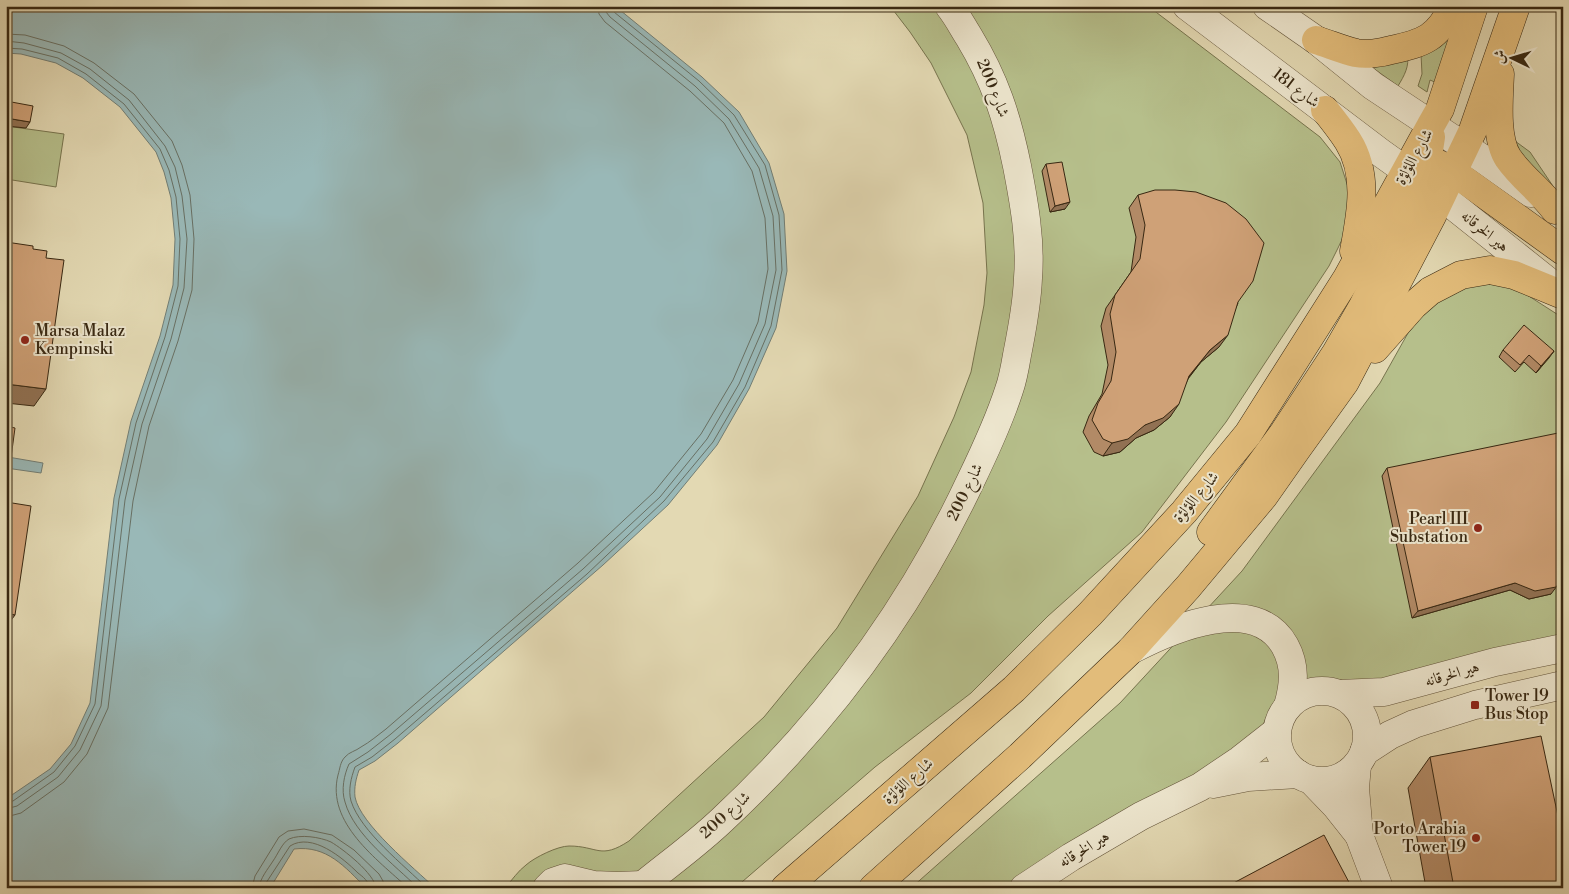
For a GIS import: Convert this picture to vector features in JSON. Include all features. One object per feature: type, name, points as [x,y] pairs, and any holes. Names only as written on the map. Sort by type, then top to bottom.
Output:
[{"type":"main road","points":[[1316,40],[1358,53],[1384,52],[1416,45],[1433,35],[1447,20],[1453,6]]},
{"type":"main road","name":"شارع اللؤلؤة","points":[[873,888],[1020,756],[1131,650],[1188,587],[1264,496],[1345,382],[1447,135],[1440,110],[1474,6]]},
{"type":"main road","points":[[1159,619],[1179,578],[1284,432],[1336,353],[1366,299],[1431,174],[1466,83],[1490,6]]},
{"type":"main road","name":"شارع اللؤلؤة","points":[[1447,135],[1473,130],[1516,6]]},
{"type":"main road","points":[[1501,48],[1499,96],[1501,143],[1508,158],[1559,213]]},
{"type":"main road","points":[[1325,110],[1349,142],[1360,175],[1359,227],[1347,278]]},
{"type":"main road","points":[[1431,174],[1563,250]]},
{"type":"main road","name":"شارع اللؤلؤة","points":[[785,888],[1014,690],[1090,614],[1170,527],[1248,434],[1347,278],[1431,174]]},
{"type":"main road","points":[[1345,382],[1414,305],[1430,291],[1461,275],[1490,270],[1514,275],[1563,294]]},
{"type":"street","name":"شارع 200","points":[[547,888],[553,882],[565,878],[594,885],[642,886],[721,821],[762,781],[806,734],[863,662],[917,584],[958,507],[992,436],[1010,389],[1023,322],[1029,276],[1028,236],[1009,127],[996,89],[980,56],[949,6]]},
{"type":"street","name":"شارع 181","points":[[1187,6],[1380,153],[1431,174]]},
{"type":"street","points":[[1267,6],[1316,40],[1373,86],[1559,213]]},
{"type":"street","name":"هير الخرقانه","points":[[1431,174],[1563,294]]},
{"type":"street","points":[[1131,650],[1157,637],[1192,624],[1236,618],[1256,621],[1275,633],[1289,655],[1293,667],[1294,680],[1288,706]]},
{"type":"street","name":"هير الخرقانه","points":[[1340,694],[1384,692],[1495,662],[1563,648]]},
{"type":"street","points":[[1305,777],[1324,781],[1336,779],[1348,773],[1361,758],[1390,735],[1414,724],[1475,705],[1563,685]]},
{"type":"street","points":[[1359,835],[1336,806],[1305,777],[1288,766],[1281,755],[1277,731],[1281,717],[1288,706],[1299,697],[1312,692],[1326,691],[1340,694],[1354,704],[1364,718],[1367,735],[1361,758],[1355,797],[1359,835],[1379,888]]},
{"type":"street","name":"هير الخرقانه","points":[[1024,888],[1086,848],[1141,816],[1200,787],[1240,760],[1277,731]]},
{"type":"street","name":"هير الخرقانه","points":[[1200,787],[1248,777],[1305,777]]},
{"type":"green space","points":[[890,6],[1148,6],[1320,137],[1340,162],[1348,187],[1350,203],[1345,233],[1329,266],[1226,422],[1142,532],[1048,616],[971,693],[875,767],[735,888],[505,888],[526,865],[553,850],[569,846],[605,851],[619,847],[629,841],[764,717],[837,628],[918,496],[954,417],[971,372],[984,305],[987,273],[983,203],[967,135],[931,63]]},
{"type":"green space","points":[[1454,33],[1437,83],[1430,80],[1427,92],[1418,86],[1422,74],[1421,54]]},
{"type":"green space","points":[[1407,54],[1407,67],[1398,86],[1366,63]]},
{"type":"green space","points":[[6,126],[64,134],[56,187],[6,179]]},
{"type":"green space","points":[[1515,141],[1530,152],[1563,201],[1534,183]]},
{"type":"green space","points":[[1474,281],[1510,284],[1563,318],[1563,642],[1369,686],[1331,680],[1319,680],[1295,685],[1275,701],[1256,735],[1229,758],[1014,888],[911,888],[1120,703],[1242,571],[1380,383],[1408,333],[1440,295]]},
{"type":"water","points":[[6,6],[615,6],[702,77],[739,112],[769,163],[784,214],[787,271],[776,328],[749,389],[717,445],[668,505],[603,565],[398,743],[375,761],[359,770],[355,797],[359,808],[389,845],[435,888],[366,888],[343,865],[326,854],[316,850],[294,849],[270,888],[6,888],[6,799],[50,769],[71,744],[90,703],[114,498],[131,421],[160,336],[173,285],[175,239],[171,198],[156,152],[120,107],[83,78],[56,63],[21,54],[6,53]]},
{"type":"water","points":[[8,457],[43,463],[41,473],[6,468]]},
{"type":"building","points":[[6,101],[33,106],[30,122],[6,118]]},
{"type":"building","points":[[1062,162],[1070,202],[1055,206],[1046,164]]},
{"type":"building","points":[[1155,190],[1196,192],[1226,203],[1246,219],[1264,243],[1253,281],[1238,302],[1228,335],[1210,350],[1189,376],[1179,404],[1163,418],[1145,425],[1128,439],[1112,443],[1103,439],[1092,420],[1098,403],[1111,381],[1116,352],[1110,314],[1115,295],[1140,259],[1145,225],[1138,195]]},
{"type":"building","name":"Marsa Malaz Kempinski","points":[[6,242],[33,246],[33,249],[47,251],[46,258],[64,260],[46,389],[6,384]]},
{"type":"building","points":[[1524,325],[1554,351],[1541,366],[1529,355],[1520,365],[1503,350]]},
{"type":"building","points":[[6,426],[15,428],[10,465],[6,465]]},
{"type":"building","name":"Pearl III Substation","points":[[1563,432],[1563,578],[1556,587],[1535,591],[1515,583],[1418,611],[1387,468]]},
{"type":"building","points":[[6,502],[31,506],[15,615],[6,613]]},
{"type":"building","name":"Porto Arabia Tower 19","points":[[1541,736],[1563,840],[1563,888],[1454,888],[1430,757]]},
{"type":"building","points":[[1324,835],[1352,888],[1226,887]]},
{"type":"place","name":"Marsa Malaz Kempinski","points":[[25,340]]},
{"type":"place","name":"Pearl III Substation","points":[[1478,528]]},
{"type":"place","name":"Tower 19 Bus Stop","points":[[1475,705]]},
{"type":"place","name":"Porto Arabia Tower 19","points":[[1476,838]]}]
